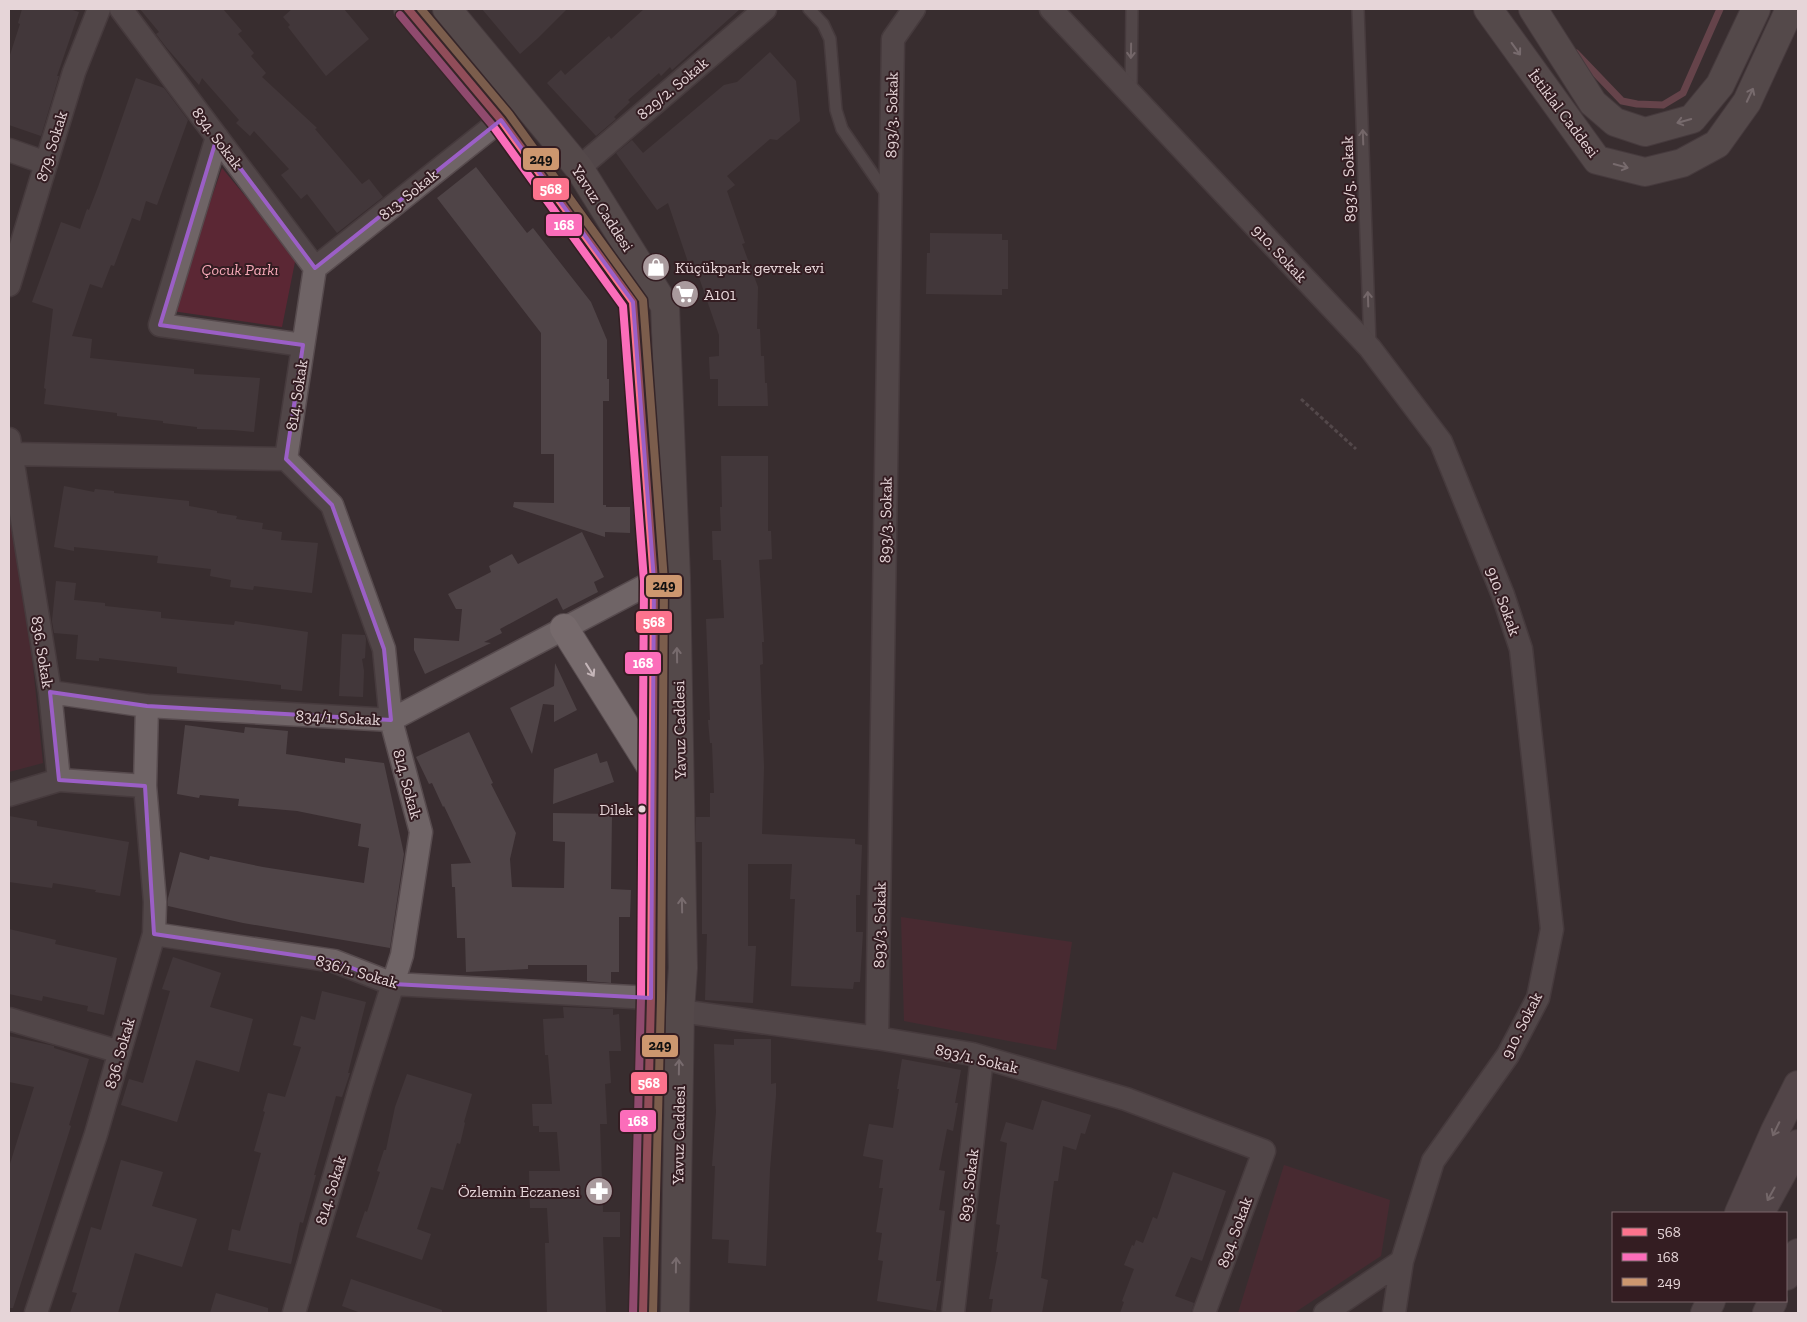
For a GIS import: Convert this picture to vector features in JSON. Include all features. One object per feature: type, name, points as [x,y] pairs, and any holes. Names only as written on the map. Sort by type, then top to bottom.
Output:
[{"type":"highway","points":[[1739,1212],[1775,1131],[1798,1085]]},
{"type":"highway","points":[[1761,1212],[1798,1144]]},
{"type":"highway","points":[[1787,1274],[1798,1253]]},
{"type":"highway","points":[[1704,1313],[1711,1302]]},
{"type":"main road","name":"Yavuz Caddesi","points":[[408,9],[501,120],[633,302],[665,579],[653,770],[651,998],[643,1313]]},
{"type":"main road","name":"Yavuz Caddesi","points":[[447,9],[579,168],[665,306],[665,579],[683,968],[680,1011],[675,1313]]},
{"type":"main road","name":"İstiklal Caddesi","points":[[1488,9],[1596,160],[1645,172],[1682,163],[1717,144],[1746,102],[1790,9]]},
{"type":"main road","name":"İstiklal Caddesi","points":[[1533,9],[1593,103],[1615,122],[1644,132],[1692,119],[1720,85],[1756,9]]},
{"type":"main road","points":[[564,628],[653,770]]},
{"type":"street","name":"879. Sokak","points":[[9,285],[74,72],[99,9]]},
{"type":"street","name":"834. Sokak","points":[[121,9],[315,268]]},
{"type":"street","name":"829/2. Sokak","points":[[579,168],[765,9]]},
{"type":"street","name":"893/3. Sokak","points":[[877,1038],[892,38],[914,9]]},
{"type":"street","name":"910. Sokak","points":[[1051,9],[1370,348],[1441,442],[1503,595],[1521,649],[1552,929],[1538,998],[1508,1055],[1433,1162],[1402,1261],[1394,1313]]},
{"type":"street","name":"813. Sokak","points":[[315,268],[501,120]]},
{"type":"street","points":[[217,137],[160,325],[303,346]]},
{"type":"street","points":[[9,150],[46,164]]},
{"type":"street","name":"814. Sokak","points":[[294,1313],[361,1085],[402,955],[421,832],[391,720],[384,648],[332,505],[286,459],[315,268]]},
{"type":"street","points":[[10,446],[286,459]]},
{"type":"street","name":"836. Sokak","points":[[10,446],[50,692],[59,780]]},
{"type":"street","name":"834/1. Sokak","points":[[50,692],[147,706],[391,720],[564,628],[665,579]]},
{"type":"street","name":"836. Sokak","points":[[36,1313],[96,1134],[154,934],[155,902],[145,786],[147,706]]},
{"type":"street","points":[[9,795],[59,780],[145,786]]},
{"type":"street","name":"836/1. Sokak","points":[[154,934],[334,961],[393,984],[651,998]]},
{"type":"street","name":"893/1. Sokak","points":[[680,1011],[877,1038],[982,1056],[1126,1099],[1264,1151]]},
{"type":"street","points":[[9,1019],[120,1052]]},
{"type":"street","name":"893. Sokak","points":[[953,1313],[982,1056]]},
{"type":"street","name":"894. Sokak","points":[[1204,1313],[1264,1151]]},
{"type":"street","points":[[1326,1313],[1402,1261]]},
{"type":"lane","points":[[809,9],[823,24],[830,38],[836,110],[842,129],[890,199]]},
{"type":"lane","points":[[1131,94],[1132,9]]},
{"type":"lane","name":"893/5. Sokak","points":[[1358,9],[1370,348]]},
{"type":"path","points":[[1301,399],[1356,449]]},
{"type":"highlighted area","points":[[501,120],[633,302],[654,581],[651,998],[393,984],[334,961],[154,934],[145,786],[59,780],[50,692],[147,706],[391,720],[384,649],[332,505],[286,459],[303,345],[160,325],[217,137],[315,268]]},
{"type":"green space","name":"Çocuk Parkı","points":[[222,168],[296,257],[282,327],[172,311]]},
{"type":"green space","points":[[9,446],[43,763],[9,772]]},
{"type":"green space","points":[[901,917],[1072,942],[1056,1050],[904,1021]]},
{"type":"green space","points":[[1284,1165],[1390,1200],[1381,1256],[1294,1313],[1238,1313]]},
{"type":"building","points":[[22,9],[69,9],[79,12],[57,76],[59,76],[41,136],[9,125],[9,58],[20,24],[18,23]]},
{"type":"building","points":[[140,9],[223,9],[242,31],[238,34],[254,53],[251,56],[266,73],[262,77],[317,128],[315,129],[362,184],[369,179],[383,197],[337,233],[307,194],[301,199],[281,175],[289,169],[254,131],[250,136],[236,123],[239,120],[202,78],[199,85],[166,47],[156,34],[159,32]]},
{"type":"building","points":[[292,9],[344,9],[369,39],[326,76],[288,27],[290,25],[283,17]]},
{"type":"building","points":[[482,9],[567,9],[520,54]]},
{"type":"building","points":[[644,9],[740,9],[672,70],[670,67],[661,76],[659,73],[628,100],[630,102],[614,117],[616,119],[596,136],[547,83],[561,70],[565,75],[609,36],[611,39]]},
{"type":"building","points":[[770,52],[796,81],[800,121],[777,140],[770,139],[727,176],[735,185],[727,191],[745,243],[742,244],[758,287],[757,329],[760,329],[761,356],[764,356],[768,406],[718,406],[718,379],[710,379],[709,357],[719,356],[719,335],[693,260],[688,262],[668,203],[657,210],[616,153],[632,140],[643,153],[724,85],[737,82]]},
{"type":"building","points":[[136,78],[164,88],[188,120],[157,205],[146,201],[140,221],[132,218],[114,266],[111,265],[102,288],[90,284],[72,336],[92,339],[90,358],[194,369],[194,374],[260,378],[254,432],[197,429],[197,427],[163,423],[163,421],[117,416],[117,413],[44,404],[46,389],[44,388],[53,309],[32,302],[61,222],[80,229],[87,209],[89,210]]},
{"type":"building","points":[[476,167],[527,233],[533,228],[591,302],[607,340],[609,401],[603,401],[603,505],[606,505],[606,507],[630,507],[630,533],[605,532],[605,537],[513,507],[514,502],[554,503],[554,454],[541,454],[541,333],[437,198]]},
{"type":"building","points":[[930,233],[1002,234],[1002,240],[1008,240],[1008,289],[1002,289],[1002,295],[926,294],[927,253],[930,253]]},
{"type":"building","points":[[721,456],[768,456],[768,531],[771,531],[772,559],[759,560],[764,642],[762,642],[763,664],[760,665],[764,767],[762,834],[855,839],[855,844],[862,845],[860,895],[856,895],[856,932],[863,932],[860,982],[854,982],[853,989],[791,986],[795,899],[790,899],[792,864],[748,864],[748,946],[756,946],[753,1003],[705,1000],[707,934],[702,934],[702,842],[696,842],[696,817],[710,817],[710,793],[714,793],[712,743],[710,743],[708,720],[710,720],[706,619],[724,618],[721,560],[713,560],[712,531],[721,531]]},
{"type":"building","points":[[64,486],[94,492],[95,489],[114,491],[114,493],[189,501],[189,506],[237,516],[236,519],[263,523],[262,529],[282,532],[281,540],[318,543],[312,593],[254,586],[253,590],[230,587],[231,580],[210,576],[211,569],[157,563],[158,556],[74,547],[74,551],[54,547]]},
{"type":"building","points":[[582,532],[604,577],[594,582],[598,592],[563,610],[557,598],[500,629],[502,633],[484,642],[491,643],[425,674],[414,650],[414,638],[459,641],[462,609],[456,609],[448,594],[491,572],[489,566],[512,554],[518,564]]},
{"type":"building","points":[[56,581],[76,583],[74,600],[105,603],[105,606],[161,612],[161,618],[234,625],[235,621],[308,632],[302,691],[281,689],[281,685],[177,673],[177,667],[99,658],[99,661],[76,659],[78,635],[54,633],[52,621]]},
{"type":"building","points":[[342,634],[365,635],[365,658],[362,659],[364,671],[363,697],[339,696]]},
{"type":"building","points":[[555,663],[577,710],[554,722],[554,705],[543,704],[532,754],[510,708],[554,686]]},
{"type":"building","points":[[185,725],[244,733],[245,727],[288,731],[286,754],[345,763],[345,758],[384,763],[404,854],[390,948],[243,923],[168,906],[168,898],[180,852],[209,860],[210,856],[263,867],[364,883],[369,848],[358,846],[361,824],[297,811],[238,806],[239,799],[200,795],[199,798],[177,794]]},
{"type":"building","points":[[469,732],[493,783],[491,784],[516,833],[510,859],[512,887],[564,888],[565,842],[553,841],[553,813],[612,814],[611,889],[631,890],[630,917],[619,917],[619,972],[611,972],[611,983],[587,981],[587,965],[528,965],[528,969],[466,972],[465,938],[457,938],[455,887],[452,887],[451,864],[471,863],[444,806],[432,783],[429,784],[416,757]]},
{"type":"building","points":[[597,753],[600,763],[607,761],[614,782],[553,804],[554,769]]},
{"type":"building","points":[[9,816],[37,821],[37,826],[129,842],[120,896],[53,883],[52,888],[9,882]]},
{"type":"building","points":[[9,929],[56,940],[55,944],[117,958],[104,1015],[87,1011],[88,1006],[43,996],[42,1001],[9,994]]},
{"type":"building","points":[[173,957],[221,973],[210,1007],[253,1019],[239,1072],[196,1060],[177,1122],[121,1105],[129,1079],[143,1083],[170,991],[162,989]]},
{"type":"building","points":[[322,991],[366,1002],[348,1073],[350,1073],[342,1097],[336,1096],[303,1223],[300,1222],[291,1264],[228,1250],[232,1229],[240,1231],[261,1153],[254,1151],[265,1112],[263,1111],[268,1093],[285,1097],[301,1047],[293,1045],[301,1016],[315,1020]]},
{"type":"building","points":[[563,1007],[613,1009],[613,1015],[619,1014],[621,1051],[609,1051],[611,1083],[605,1084],[607,1124],[600,1124],[603,1212],[620,1212],[620,1237],[603,1237],[606,1313],[547,1313],[545,1243],[549,1243],[547,1208],[530,1208],[529,1171],[560,1171],[557,1132],[539,1132],[539,1126],[533,1126],[532,1104],[552,1104],[548,1055],[545,1055],[543,1019],[564,1018]]},
{"type":"building","points":[[9,1036],[54,1046],[54,1048],[89,1059],[69,1125],[71,1126],[13,1308],[9,1308],[9,1167],[34,1087],[9,1082]]},
{"type":"building","points":[[734,1039],[771,1039],[771,1084],[776,1083],[776,1095],[770,1169],[766,1266],[728,1263],[729,1240],[712,1239],[715,1166],[712,1166],[716,1112],[714,1044],[734,1045]]},
{"type":"building","points":[[902,1059],[961,1070],[955,1103],[958,1103],[953,1131],[947,1129],[939,1170],[945,1171],[939,1210],[945,1211],[936,1281],[941,1281],[936,1311],[877,1301],[883,1261],[878,1260],[882,1233],[876,1232],[883,1188],[879,1188],[883,1160],[863,1156],[869,1124],[893,1128]]},
{"type":"building","points":[[407,1074],[472,1094],[460,1144],[457,1143],[443,1190],[431,1187],[417,1229],[431,1234],[422,1260],[356,1237],[365,1211],[367,1212],[380,1172],[377,1171],[384,1150],[386,1150],[395,1107]]},
{"type":"building","points":[[1042,1100],[1091,1115],[1085,1134],[1081,1133],[1076,1150],[1063,1146],[1058,1181],[1054,1181],[1041,1278],[1048,1280],[1042,1313],[991,1313],[993,1299],[989,1299],[998,1252],[996,1252],[1000,1225],[996,1224],[1007,1143],[1000,1141],[1006,1122],[1033,1130]]},
{"type":"building","points":[[121,1160],[163,1172],[152,1206],[197,1219],[182,1267],[135,1253],[118,1313],[70,1313],[77,1293],[72,1292],[91,1227],[101,1230]]},
{"type":"building","points":[[1173,1172],[1226,1191],[1202,1261],[1191,1257],[1175,1296],[1194,1303],[1191,1313],[1120,1313],[1124,1302],[1122,1301],[1134,1269],[1124,1265],[1132,1245],[1134,1246],[1136,1240],[1143,1243],[1153,1217],[1157,1219]]},
{"type":"building","points":[[351,1279],[442,1310],[442,1313],[361,1313],[342,1306]]},
{"type":"building","points":[[216,1293],[268,1308],[268,1313],[210,1313]]},
{"type":"waterway","points":[[1576,53],[1622,101],[1637,104],[1663,105],[1683,93],[1720,9]]},
{"type":"transit line","name":"568","points":[[408,9],[501,120],[633,302],[654,581],[651,998],[643,1313]]},
{"type":"transit line","name":"249","points":[[421,9],[509,114],[643,300],[664,581],[661,998],[653,1313]]},
{"type":"transit line","name":"168","points":[[400,15],[493,126],[623,306],[644,581],[641,998],[633,1313]]},
{"type":"place","name":"Küçükpark gevrek evi","points":[[656,267]]},
{"type":"place","name":"A101","points":[[685,294]]},
{"type":"place","name":"Dilek","points":[[642,809]]},
{"type":"place","name":"Özlemin Eczanesi","points":[[599,1191]]}]
